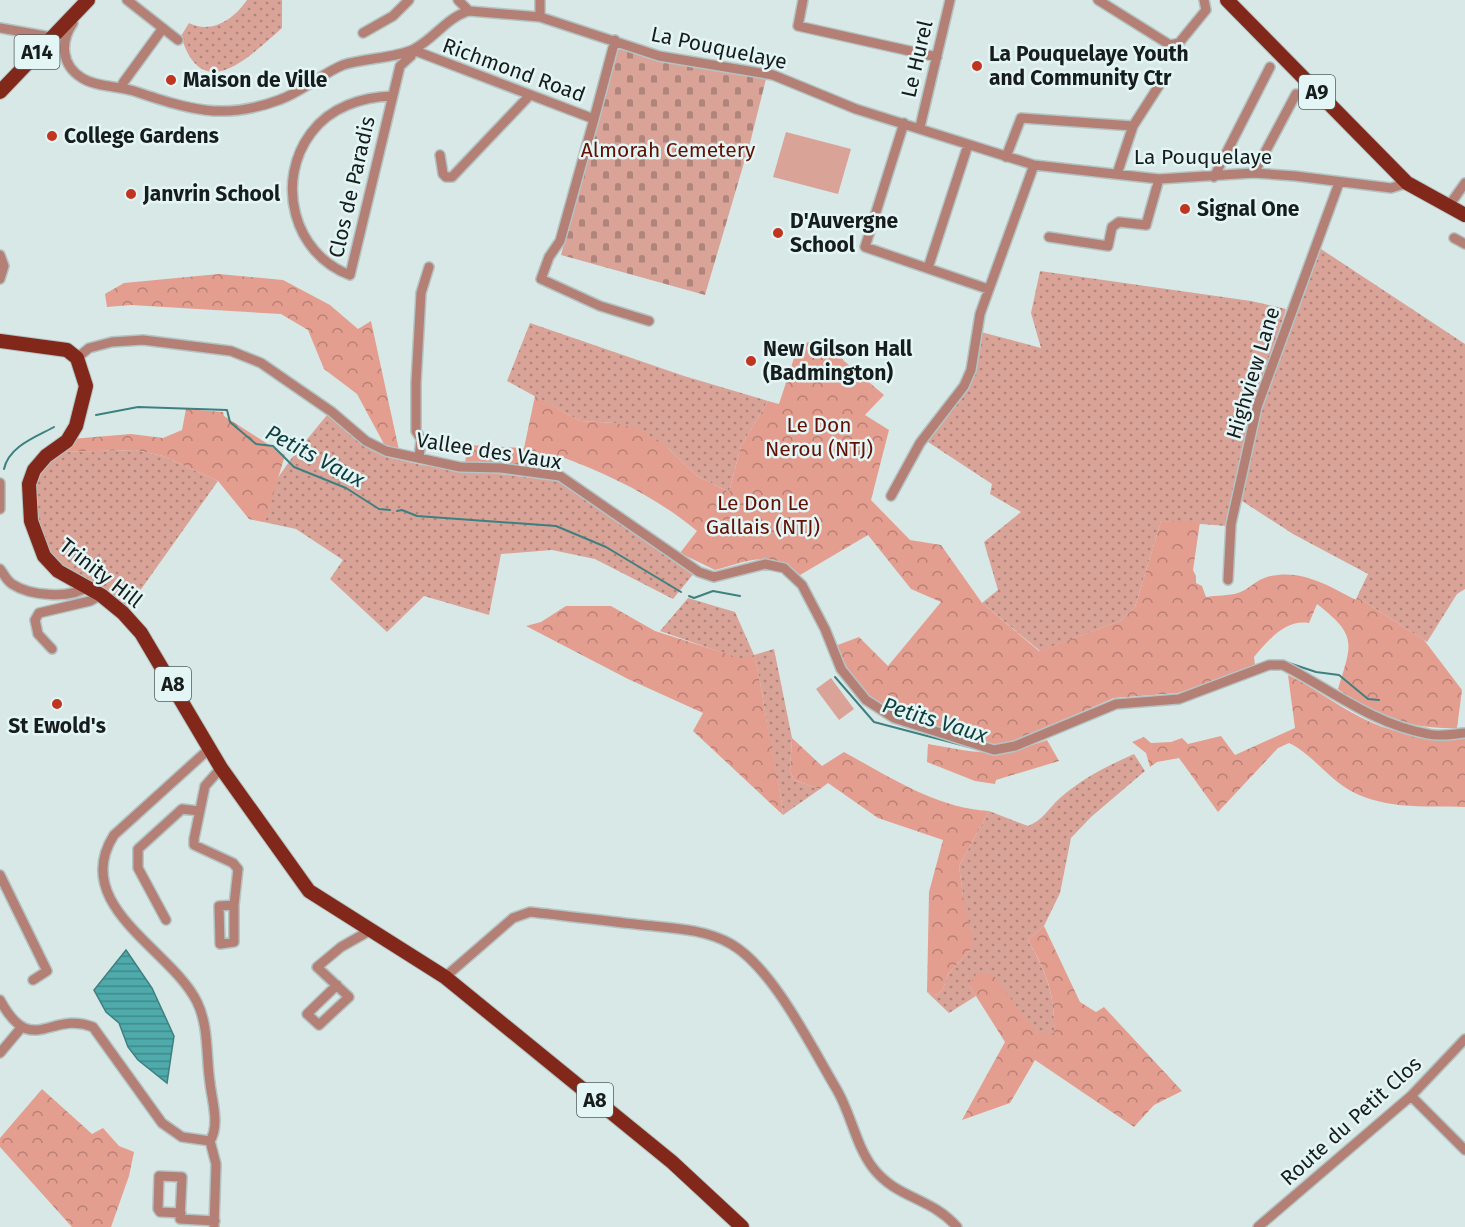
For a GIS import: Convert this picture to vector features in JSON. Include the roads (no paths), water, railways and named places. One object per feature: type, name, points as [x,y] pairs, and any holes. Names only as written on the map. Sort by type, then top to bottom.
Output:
[{"type":"main road","name":"A14","points":[[0,92],[88,0]]},
{"type":"main road","name":"A9","points":[[1227,0],[1407,183],[1465,216]]},
{"type":"main road","points":[[0,341],[68,350],[77,358]]},
{"type":"main road","name":"Trinity Hill","points":[[77,358],[86,386],[76,426],[67,441],[46,456],[34,470],[29,484],[28,498],[36,540],[44,556],[58,571],[101,595],[123,613],[141,633],[221,768],[309,891],[445,977]]},
{"type":"main road","name":"A8","points":[[445,977],[672,1162],[742,1227]]},
{"type":"street","points":[[127,0],[178,40]]},
{"type":"street","points":[[363,33],[393,16],[410,0]]},
{"type":"street","points":[[458,0],[470,11]]},
{"type":"street","points":[[540,0],[540,17]]},
{"type":"street","points":[[804,0],[798,26],[937,57]]},
{"type":"street","name":"Le Hurel","points":[[920,127],[950,0]]},
{"type":"street","points":[[1098,0],[1170,45],[1179,43],[1206,10],[1204,0]]},
{"type":"street","points":[[76,12],[63,41],[69,66],[74,73],[87,81],[120,86],[199,111],[216,113],[279,100],[342,66],[413,50],[459,14],[470,11]]},
{"type":"street","name":"La Pouquelaye","points":[[470,11],[540,17],[659,56],[772,75],[856,109],[920,127],[968,145],[1034,165],[1159,179],[1254,173],[1391,189],[1407,183]]},
{"type":"street","points":[[0,28],[51,37]]},
{"type":"street","points":[[123,83],[163,28]]},
{"type":"street","name":"Richmond Road","points":[[413,50],[594,119],[615,40]]},
{"type":"street","name":"Clos de Paradis","points":[[392,96],[373,97],[351,103],[325,118],[311,132],[302,148],[291,184],[302,235],[316,254],[335,269],[350,275],[400,66],[411,56],[413,50]]},
{"type":"street","points":[[1214,177],[1270,67]]},
{"type":"street","points":[[1117,174],[1133,126],[1161,84]]},
{"type":"street","points":[[1254,173],[1296,94]]},
{"type":"street","points":[[440,155],[442,174],[452,177],[530,95]]},
{"type":"street","points":[[1006,157],[1021,118],[1133,126]]},
{"type":"street","points":[[594,119],[560,241],[549,257],[541,279],[600,306],[649,321]]},
{"type":"street","points":[[904,123],[865,247],[988,289]]},
{"type":"street","points":[[928,268],[968,145]]},
{"type":"street","points":[[891,496],[920,443],[964,386],[971,369],[980,314],[1034,165]]},
{"type":"street","points":[[1049,237],[1108,246],[1112,227],[1119,222],[1146,225],[1159,179]]},
{"type":"street","name":"Highview Lane","points":[[1228,580],[1232,524],[1257,407],[1339,183]]},
{"type":"street","points":[[1448,207],[1465,183]]},
{"type":"street","points":[[1454,238],[1465,244]]},
{"type":"street","points":[[0,255],[4,266],[0,279]]},
{"type":"street","points":[[419,458],[421,439],[416,431],[416,382],[421,293],[429,267]]},
{"type":"street","name":"Vallee des Vaux","points":[[77,358],[89,348],[112,342],[143,340],[231,351],[261,363],[332,412],[366,441],[386,451],[460,467],[501,468],[560,476],[699,572],[714,577],[765,564],[784,568],[802,585],[825,629],[841,669],[866,700],[894,718],[994,750],[1015,746],[1116,704],[1179,699],[1269,666],[1283,665],[1359,711],[1383,721],[1430,735],[1465,733]]},
{"type":"street","points":[[0,483],[0,509]]},
{"type":"street","points":[[0,569],[8,582],[30,591],[55,594],[79,593],[87,587]]},
{"type":"street","points":[[52,649],[38,634],[35,620],[39,613],[90,601],[101,595]]},
{"type":"street","points":[[180,1220],[182,1177],[159,1176],[158,1209],[160,1212],[180,1220],[214,1224],[216,1164],[210,1141],[215,1133],[214,1110],[204,1018],[197,1001],[180,974],[120,916],[109,893],[104,859],[107,846],[114,835],[209,749]]},
{"type":"street","points":[[221,768],[206,786],[199,811],[194,845],[233,863],[238,869],[234,905]]},
{"type":"street","points":[[166,920],[138,868],[138,849],[182,809],[199,811]]},
{"type":"street","points":[[0,875],[47,971],[33,980]]},
{"type":"street","points":[[445,977],[513,918],[530,912],[699,931],[731,944],[760,969],[794,1018],[840,1095],[871,1166],[885,1181],[903,1194],[933,1205],[945,1213],[957,1227]]},
{"type":"street","points":[[337,985],[307,1014],[319,1025],[349,997],[337,985],[317,967],[341,947],[371,930]]},
{"type":"street","points":[[0,1000],[9,1017],[21,1028],[46,1029],[72,1022],[93,1027],[162,1123],[182,1137],[210,1141]]},
{"type":"street","points":[[0,1053],[21,1028]]},
{"type":"street","name":"Route du Petit Clos","points":[[1258,1227],[1411,1096],[1465,1039]]},
{"type":"street","points":[[1411,1096],[1465,1150]]},
{"type":"water","points":[[126,950],[152,988],[174,1036],[167,1083],[138,1060],[128,1047],[119,1023],[106,1012],[94,990]]},
{"type":"waterway","name":"Petits Vaux","points":[[96,415],[138,407],[227,410],[230,422],[256,444],[273,446],[294,467],[346,488],[379,509],[390,510]]},
{"type":"waterway","name":"Petits Vaux","points":[[4,469],[11,454],[17,448],[54,427]]},
{"type":"waterway","name":"Petits Vaux","points":[[397,511],[402,510],[417,516],[556,526],[606,547],[681,592]]},
{"type":"waterway","name":"Petits Vaux","points":[[689,596],[694,598],[713,591],[740,596]]},
{"type":"waterway","name":"Petits Vaux","points":[[1286,662],[1316,672],[1339,675],[1368,699],[1379,700]]},
{"type":"waterway","name":"Petits Vaux","points":[[835,677],[874,722],[988,752]]},
{"type":"place","name":"La Pouquelaye Youth and Community Ctr","points":[[977,66]]},
{"type":"place","name":"Maison de Ville","points":[[171,80]]},
{"type":"place","name":"College Gardens","points":[[52,136]]},
{"type":"place","name":"Janvrin School","points":[[131,194]]},
{"type":"place","name":"Signal One","points":[[1185,209]]},
{"type":"place","name":"D'Auvergne School","points":[[778,233]]},
{"type":"place","name":"New Gilson Hall (Badmington)","points":[[751,361]]},
{"type":"place","name":"St Ewold's","points":[[57,704]]},
{"type":"park label","name":"Almorah Cemetery","points":[[668,150]]},
{"type":"park label","name":"Le Don Nerou (NTJ)","points":[[819,437]]},
{"type":"park label","name":"Le Don Le Gallais (NTJ)","points":[[763,515]]}]
